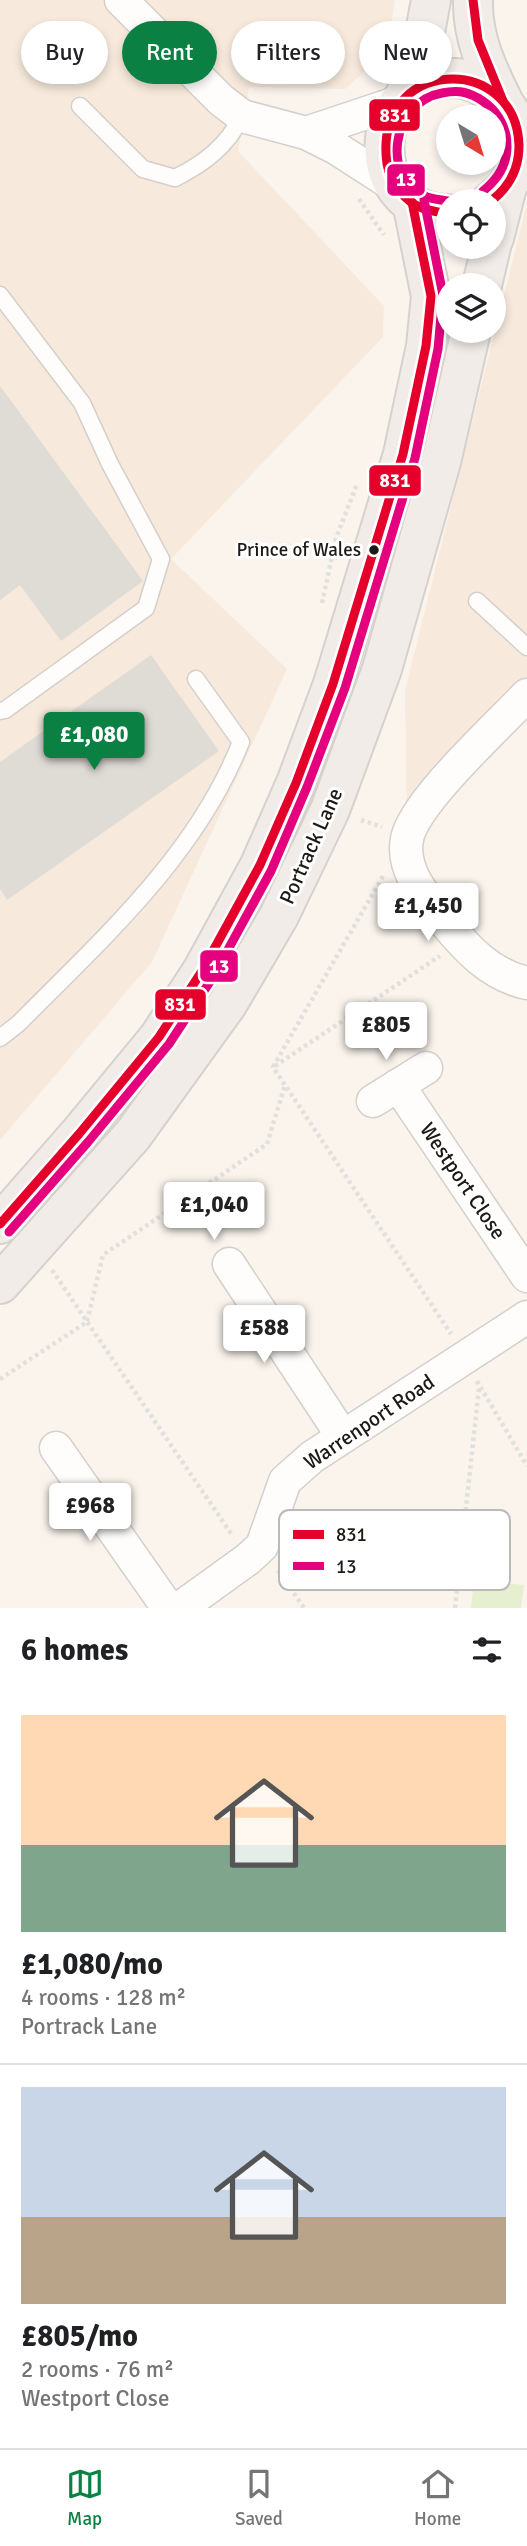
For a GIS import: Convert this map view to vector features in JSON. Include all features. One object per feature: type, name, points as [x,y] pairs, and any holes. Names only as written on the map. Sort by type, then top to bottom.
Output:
[{"type":"main road","name":"Portrack Lane","points":[[0,1224],[159,1037],[202,971],[254,876],[296,783],[333,684],[403,454],[426,346],[431,296],[404,194],[385,164],[383,139],[391,116],[402,99],[426,27],[430,0]]},
{"type":"main road","points":[[473,0],[472,16],[482,57],[523,136],[518,163],[502,189]]},
{"type":"main road","points":[[402,99],[430,82],[458,78],[483,86],[503,102]]},
{"type":"main road","points":[[404,194],[436,213]]},
{"type":"main road","name":"Portrack Lane","points":[[0,1284],[133,1135],[228,1003],[279,916],[330,810],[382,669],[441,462],[468,343]]},
{"type":"street","points":[[121,0],[221,100],[242,116],[306,133],[336,148],[404,194]]},
{"type":"street","points":[[306,133],[402,99]]},
{"type":"street","points":[[527,695],[420,809],[407,839],[409,864],[419,889],[461,942],[486,965],[513,980],[527,983]]},
{"type":"street","name":"Westport Close","points":[[426,1068],[386,1093],[527,1276]]},
{"type":"street","points":[[229,1264],[343,1437]]},
{"type":"street","name":"Warrenport Road","points":[[255,1553],[285,1481],[312,1457],[527,1317]]},
{"type":"street","points":[[57,1447],[168,1608]]},
{"type":"street","points":[[180,1608],[255,1553]]},
{"type":"lane","points":[[80,106],[143,169],[176,178],[205,163],[233,135],[242,116]]},
{"type":"lane","points":[[0,295],[82,403],[110,464],[161,559],[146,608],[0,711]]},
{"type":"lane","points":[[477,601],[527,647]]},
{"type":"lane","points":[[0,1038],[18,1024],[147,894],[203,817],[228,774],[240,742],[197,679]]},
{"type":"path","points":[[356,195],[384,236]]},
{"type":"path","points":[[321,610],[324,584],[346,512]]},
{"type":"path","points":[[330,810],[375,824],[407,839]]},
{"type":"path","points":[[273,1067],[461,942]]},
{"type":"path","points":[[0,1379],[87,1322],[103,1255],[267,1144],[285,1084]]},
{"type":"path","points":[[47,1261],[87,1322],[255,1553],[279,1580]]},
{"type":"path","points":[[467,1357],[479,1387],[527,1466]]},
{"type":"path","points":[[466,1510],[479,1387]]},
{"type":"path","points":[[288,1590],[304,1608]]},
{"type":"path","points":[[455,1608],[457,1590]]},
{"type":"shaded area","points":[[0,0],[395,0],[392,21],[359,21],[359,76],[345,89],[249,87],[238,151],[384,306],[383,337],[171,559],[287,669],[152,962],[0,1140]]},
{"type":"shaded area","points":[[527,203],[527,699],[407,837],[405,690],[492,343],[506,343],[506,287]]},
{"type":"green space","points":[[510,1584],[524,1585],[521,1608],[471,1608],[473,1590],[510,1590]]},
{"type":"building","points":[[0,386],[143,581],[61,641],[20,585],[0,600]]},
{"type":"building","points":[[151,655],[219,751],[7,900],[0,889],[0,762]]},
{"type":"transit line","name":"831","points":[[473,0],[478,40],[503,101]]},
{"type":"transit line","name":"831","points":[[436,211],[422,208],[404,196],[395,184],[387,164],[388,128],[401,102],[422,86],[447,79],[472,82],[495,94],[512,115],[519,146],[515,170],[504,189]]},
{"type":"transit line","name":"13","points":[[436,199],[427,197],[412,188],[402,174],[398,159],[398,142],[402,125],[412,111],[425,99],[442,93],[460,92],[478,98],[492,109],[502,124],[507,143],[505,159],[495,180],[485,189]]},
{"type":"transit line","name":"13","points":[[9,1232],[169,1044],[213,977],[271,871],[307,787],[345,688],[415,458],[438,349],[443,295],[424,200]]},
{"type":"transit line","name":"831","points":[[0,1224],[159,1037],[202,971],[260,865],[296,783],[333,684],[403,454],[426,346],[431,296],[412,202]]},
{"type":"place","name":"Prince of Wales","points":[[374,550]]}]
